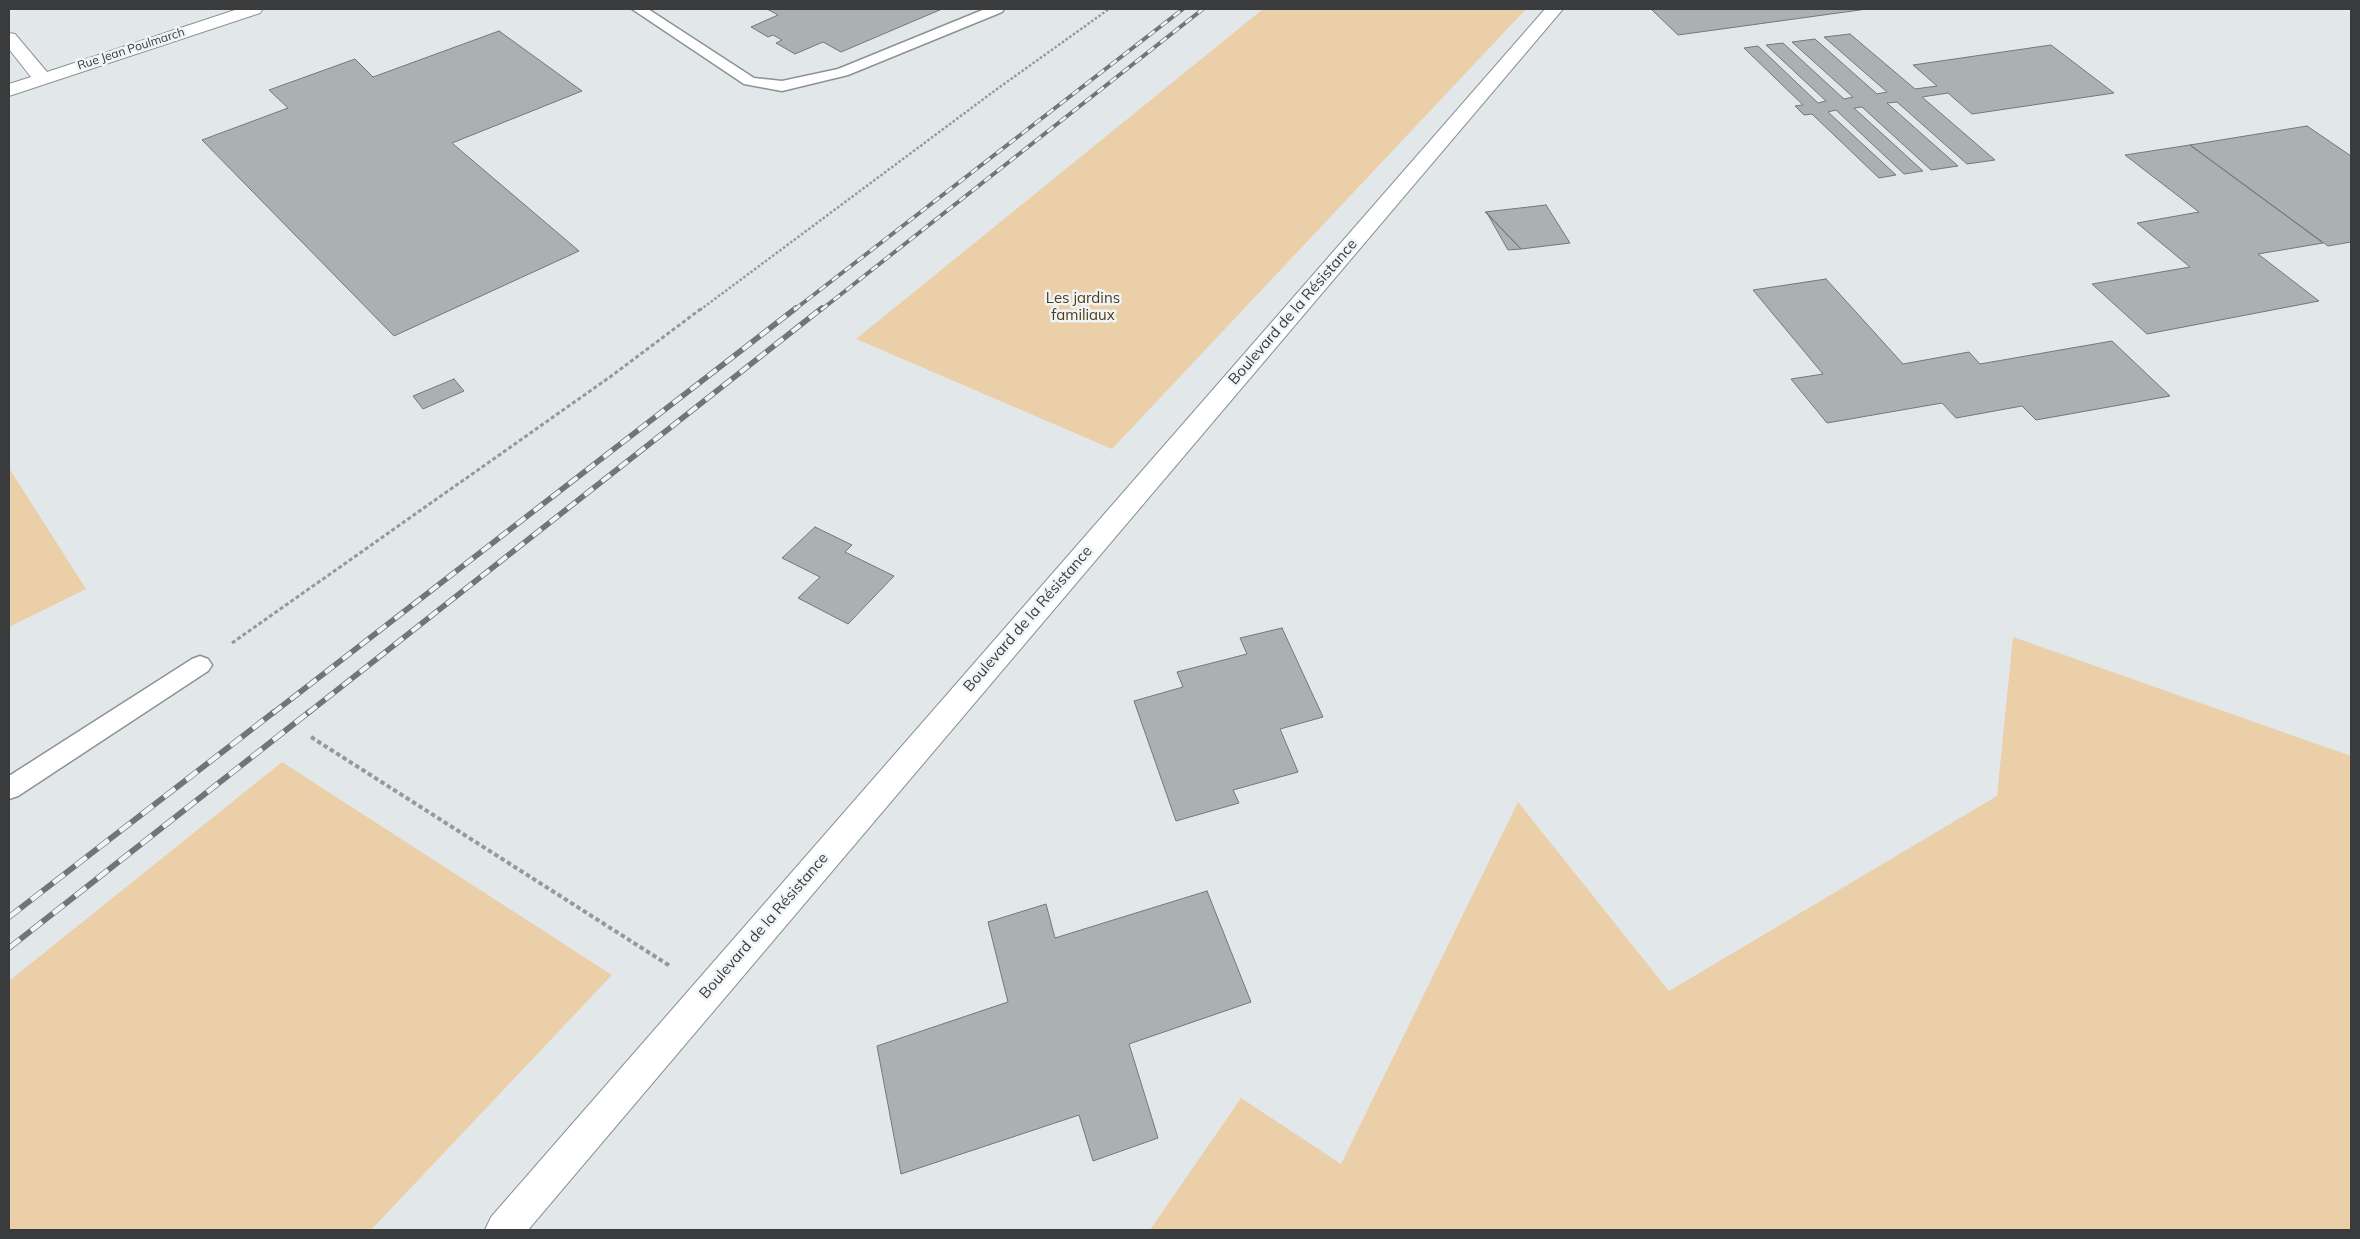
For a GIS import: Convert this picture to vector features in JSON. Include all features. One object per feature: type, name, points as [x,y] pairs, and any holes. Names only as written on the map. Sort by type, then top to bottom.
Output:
[{"type":"street","name":"Rue Jean Poulmarch","points":[[9,90],[254,9]]},
{"type":"street","name":"Boulevard de la Résistance","points":[[504,1230],[1554,9]]},
{"type":"street","points":[[9,38],[43,79]]},
{"type":"lane","points":[[639,9],[750,81],[782,86],[843,72],[997,9]]},
{"type":"lane","points":[[9,789],[200,665]]},
{"type":"path","points":[[200,665],[610,376],[989,95],[1109,9]]},
{"type":"path","points":[[311,737],[640,947]]},
{"type":"green space","name":"Les jardins familiaux","points":[[1263,9],[1526,9],[1112,449],[856,339]]},
{"type":"green space","points":[[9,468],[86,589],[9,627]]},
{"type":"green space","points":[[2013,637],[2351,756],[2351,1230],[1150,1230],[1241,1098],[1341,1164],[1518,802],[1669,991],[1997,796]]},
{"type":"green space","points":[[282,762],[612,975],[371,1230],[9,1230],[9,981]]},
{"type":"building","points":[[767,9],[942,9],[841,52],[823,42],[795,54],[776,43],[782,40],[773,35],[768,37],[751,27],[778,15]]},
{"type":"building","points":[[1651,9],[1867,9],[1678,35]]},
{"type":"building","points":[[499,31],[582,91],[452,143],[579,251],[394,336],[202,140],[288,108],[269,90],[355,59],[373,77]]},
{"type":"building","points":[[1850,34],[1915,89],[1937,86],[1913,65],[2051,45],[2114,93],[1972,114],[1948,93],[1922,97],[1995,160],[1967,164],[1897,102],[1887,103],[1958,166],[1931,170],[1862,107],[1854,108],[1923,171],[1904,174],[1836,110],[1828,112],[1896,175],[1879,178],[1812,114],[1804,115],[1795,106],[1803,105],[1744,48],[1758,46],[1818,103],[1826,101],[1766,45],[1783,43],[1844,99],[1853,97],[1792,42],[1815,39],[1877,94],[1887,92],[1824,37]]},
{"type":"building","points":[[2307,126],[2351,156],[2351,242],[2328,246],[2190,145]]},
{"type":"building","points":[[2190,145],[2323,243],[2258,254],[2319,301],[2147,334],[2092,284],[2190,267],[2137,223],[2199,212],[2125,155]]},
{"type":"building","points":[[1546,205],[1570,243],[1521,249],[1485,212]]},
{"type":"building","points":[[1487,213],[1521,249],[1508,250]]},
{"type":"building","points":[[1826,279],[1903,364],[1969,352],[1980,364],[2112,341],[2170,396],[2036,420],[2022,406],[1956,418],[1942,403],[1827,423],[1791,379],[1823,374],[1753,290]]},
{"type":"building","points":[[454,379],[464,391],[423,409],[413,396]]},
{"type":"building","points":[[815,527],[852,545],[845,552],[894,576],[848,624],[798,598],[820,577],[782,558]]},
{"type":"building","points":[[1282,628],[1323,717],[1280,729],[1298,772],[1233,790],[1239,803],[1176,821],[1134,701],[1183,687],[1177,672],[1247,654],[1240,638]]},
{"type":"building","points":[[1207,891],[1251,1002],[1129,1044],[1158,1138],[1093,1161],[1079,1115],[901,1174],[877,1046],[1008,1002],[988,922],[1046,904],[1055,938]]},
{"type":"railway","points":[[794,310],[1183,9]]},
{"type":"railway","points":[[821,310],[1203,9]]},
{"type":"railway","points":[[273,713],[796,308]]},
{"type":"railway","points":[[308,713],[822,308]]},
{"type":"railway","points":[[9,917],[274,712]]},
{"type":"railway","points":[[9,948],[309,712]]}]
